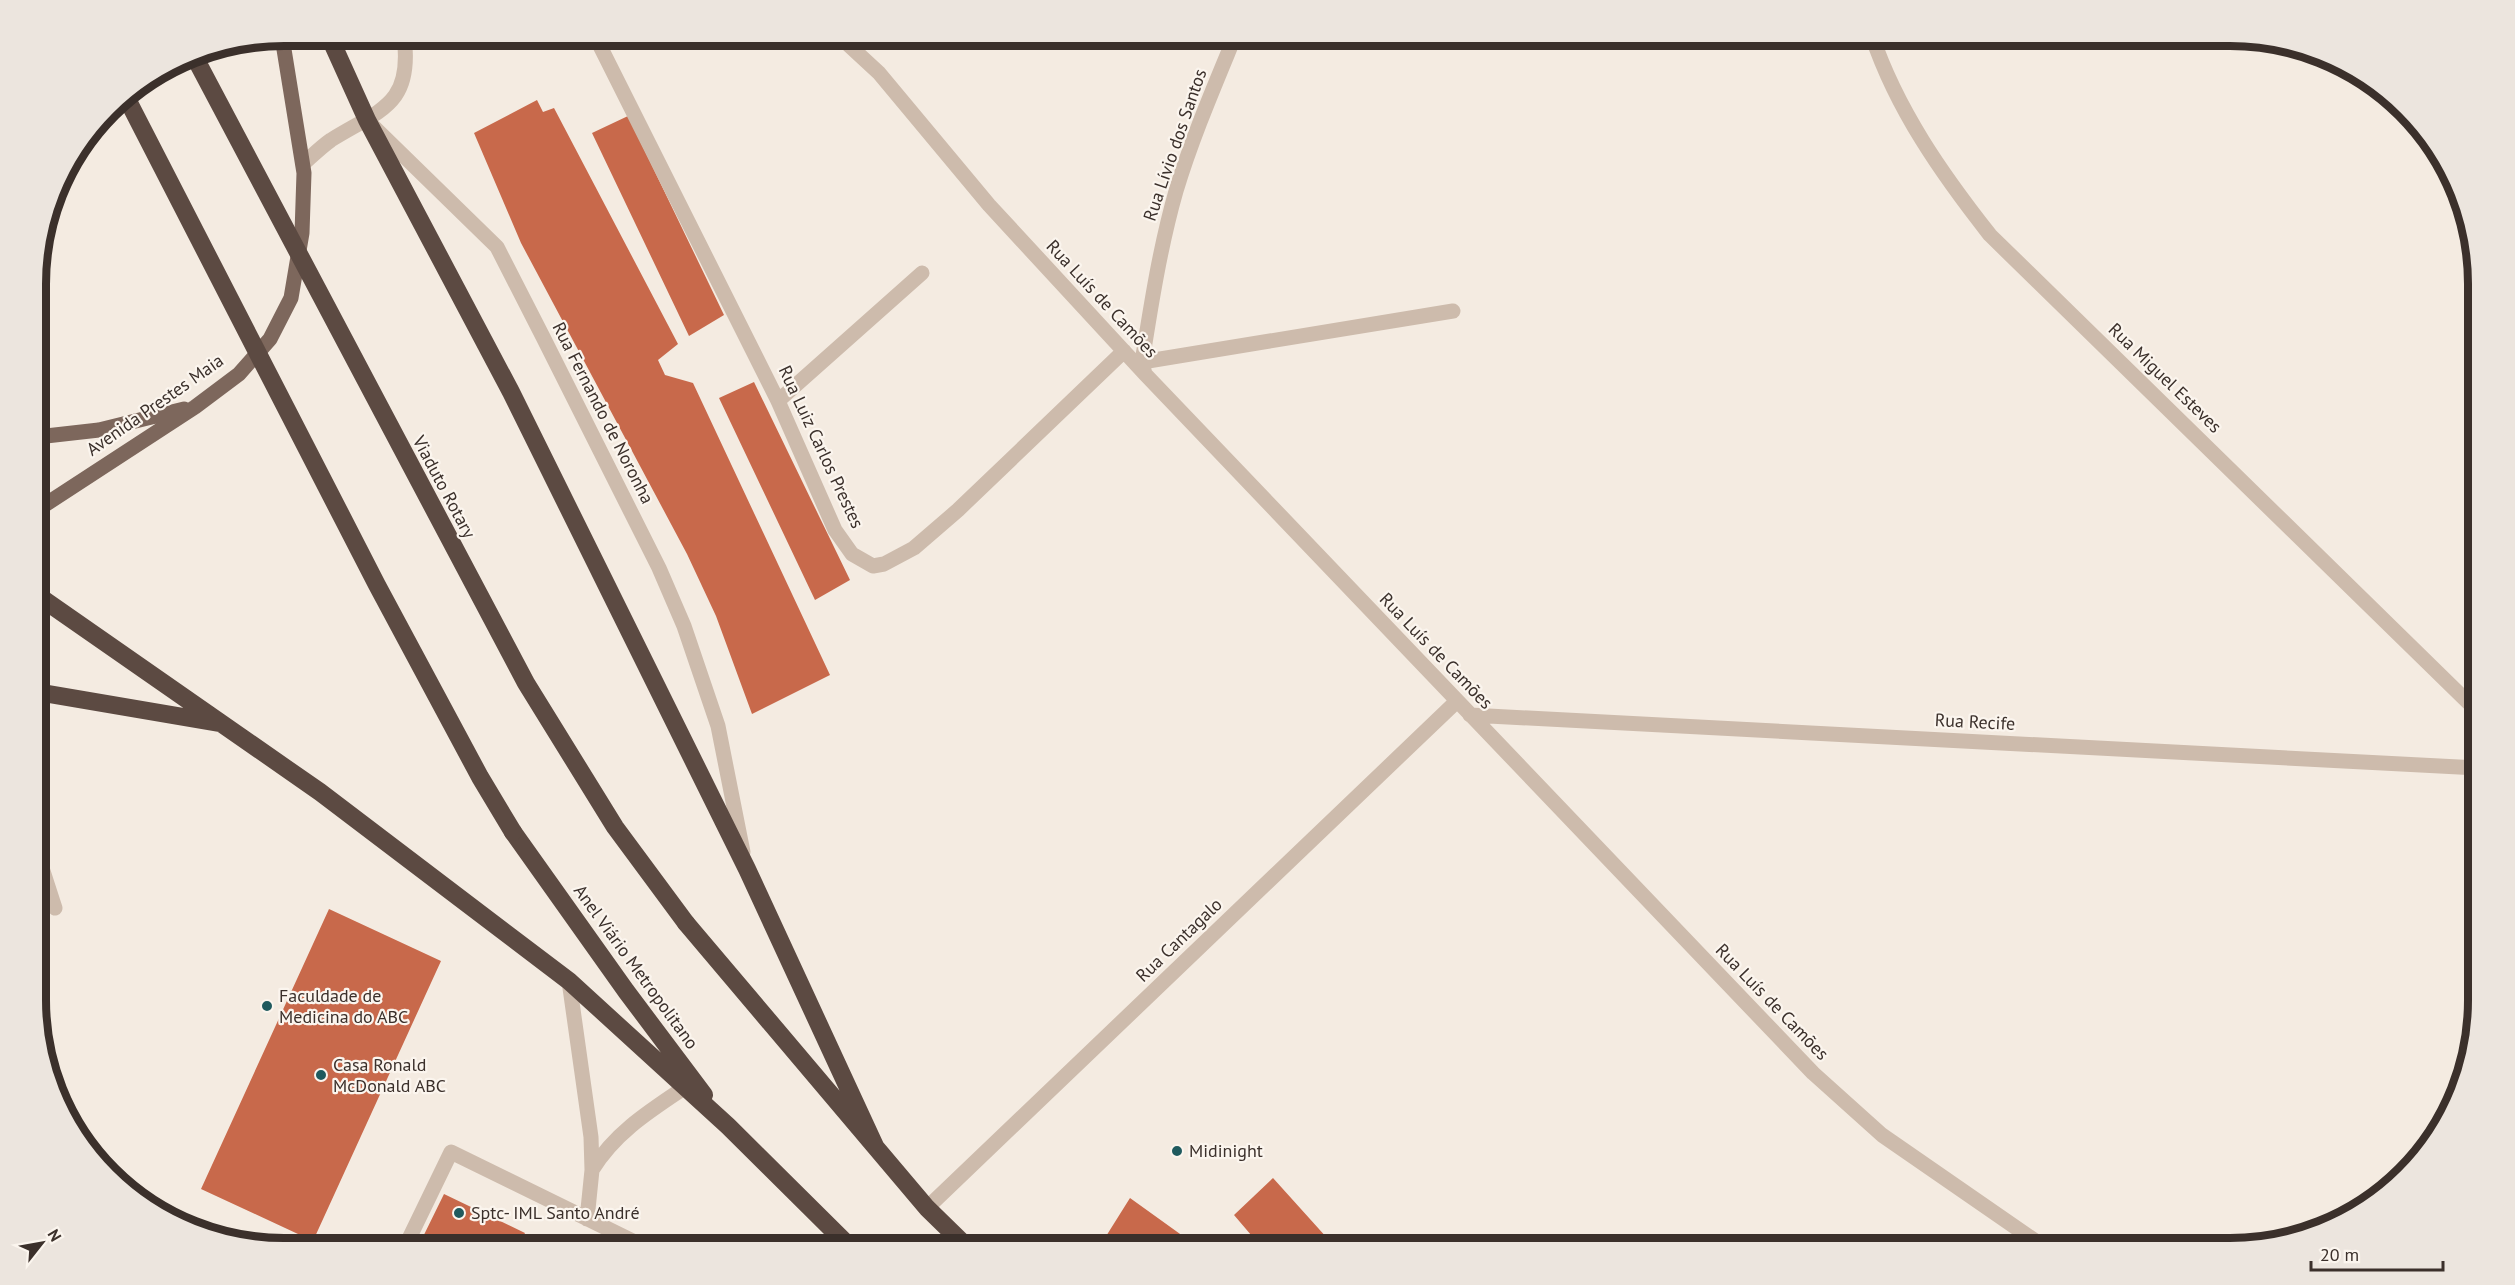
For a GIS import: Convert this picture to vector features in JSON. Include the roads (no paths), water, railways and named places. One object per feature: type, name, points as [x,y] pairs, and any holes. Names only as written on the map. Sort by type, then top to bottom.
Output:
[{"type":"highway","points":[[334,46],[367,120],[511,392],[747,869],[874,1146],[927,1208],[958,1238]]},
{"type":"highway","name":"Viaduto Rotary","points":[[198,63],[526,683],[615,826],[686,922],[874,1146]]},
{"type":"highway","name":"Anel Viário Metropolitano","points":[[130,104],[376,585],[480,777],[513,832],[626,991],[728,1126]]},
{"type":"highway","points":[[46,601],[320,792],[569,981],[728,1126],[841,1238]]},
{"type":"highway","points":[[46,693],[223,724]]},
{"type":"main road","name":"Avenida Prestes Maia","points":[[46,504],[195,407],[238,374],[270,339],[291,298],[302,233],[303,164],[284,46]]},
{"type":"main road","points":[[46,436],[99,430],[195,407]]},
{"type":"street","points":[[303,164],[330,141],[386,107],[402,86],[405,71],[404,46]]},
{"type":"street","name":"Rua Luiz Carlos Prestes","points":[[600,46],[778,400],[835,530],[852,554],[873,566],[884,564],[914,548],[958,510],[1124,351]]},
{"type":"street","name":"Rua Luís de Camões","points":[[850,46],[879,73],[989,205],[1124,351],[1143,368],[1812,1073],[1882,1135],[2030,1238]]},
{"type":"street","name":"Rua Lívio dos Santos","points":[[1143,368],[1158,266],[1176,191],[1202,117],[1231,46]]},
{"type":"street","name":"Rua Miguel Esteves","points":[[1875,46],[1913,126],[1954,189],[1990,235],[2468,702]]},
{"type":"street","name":"Rua Fernando de Noronha","points":[[367,120],[496,247],[543,337],[659,568],[684,626],[718,726],[747,869]]},
{"type":"street","points":[[778,400],[922,273]]},
{"type":"street","points":[[1143,368],[1453,311]]},
{"type":"street","name":"Rua Cantagalo","points":[[927,1208],[1457,701]]},
{"type":"street","name":"Rua Recife","points":[[1470,715],[2468,767]]},
{"type":"street","points":[[46,880],[55,908]]},
{"type":"street","points":[[569,981],[588,1103],[592,1170],[587,1219]]},
{"type":"street","points":[[592,1170],[619,1135],[640,1117],[684,1088]]},
{"type":"street","points":[[409,1238],[451,1152],[626,1238]]},
{"type":"place","name":"Faculdade de Medicina do ABC","points":[[267,1006]]},
{"type":"place","name":"Casa Ronald McDonald ABC","points":[[321,1075]]},
{"type":"place","name":"Midinight","points":[[1177,1151]]},
{"type":"place","name":"Sptc- IML Santo André","points":[[459,1213]]}]
